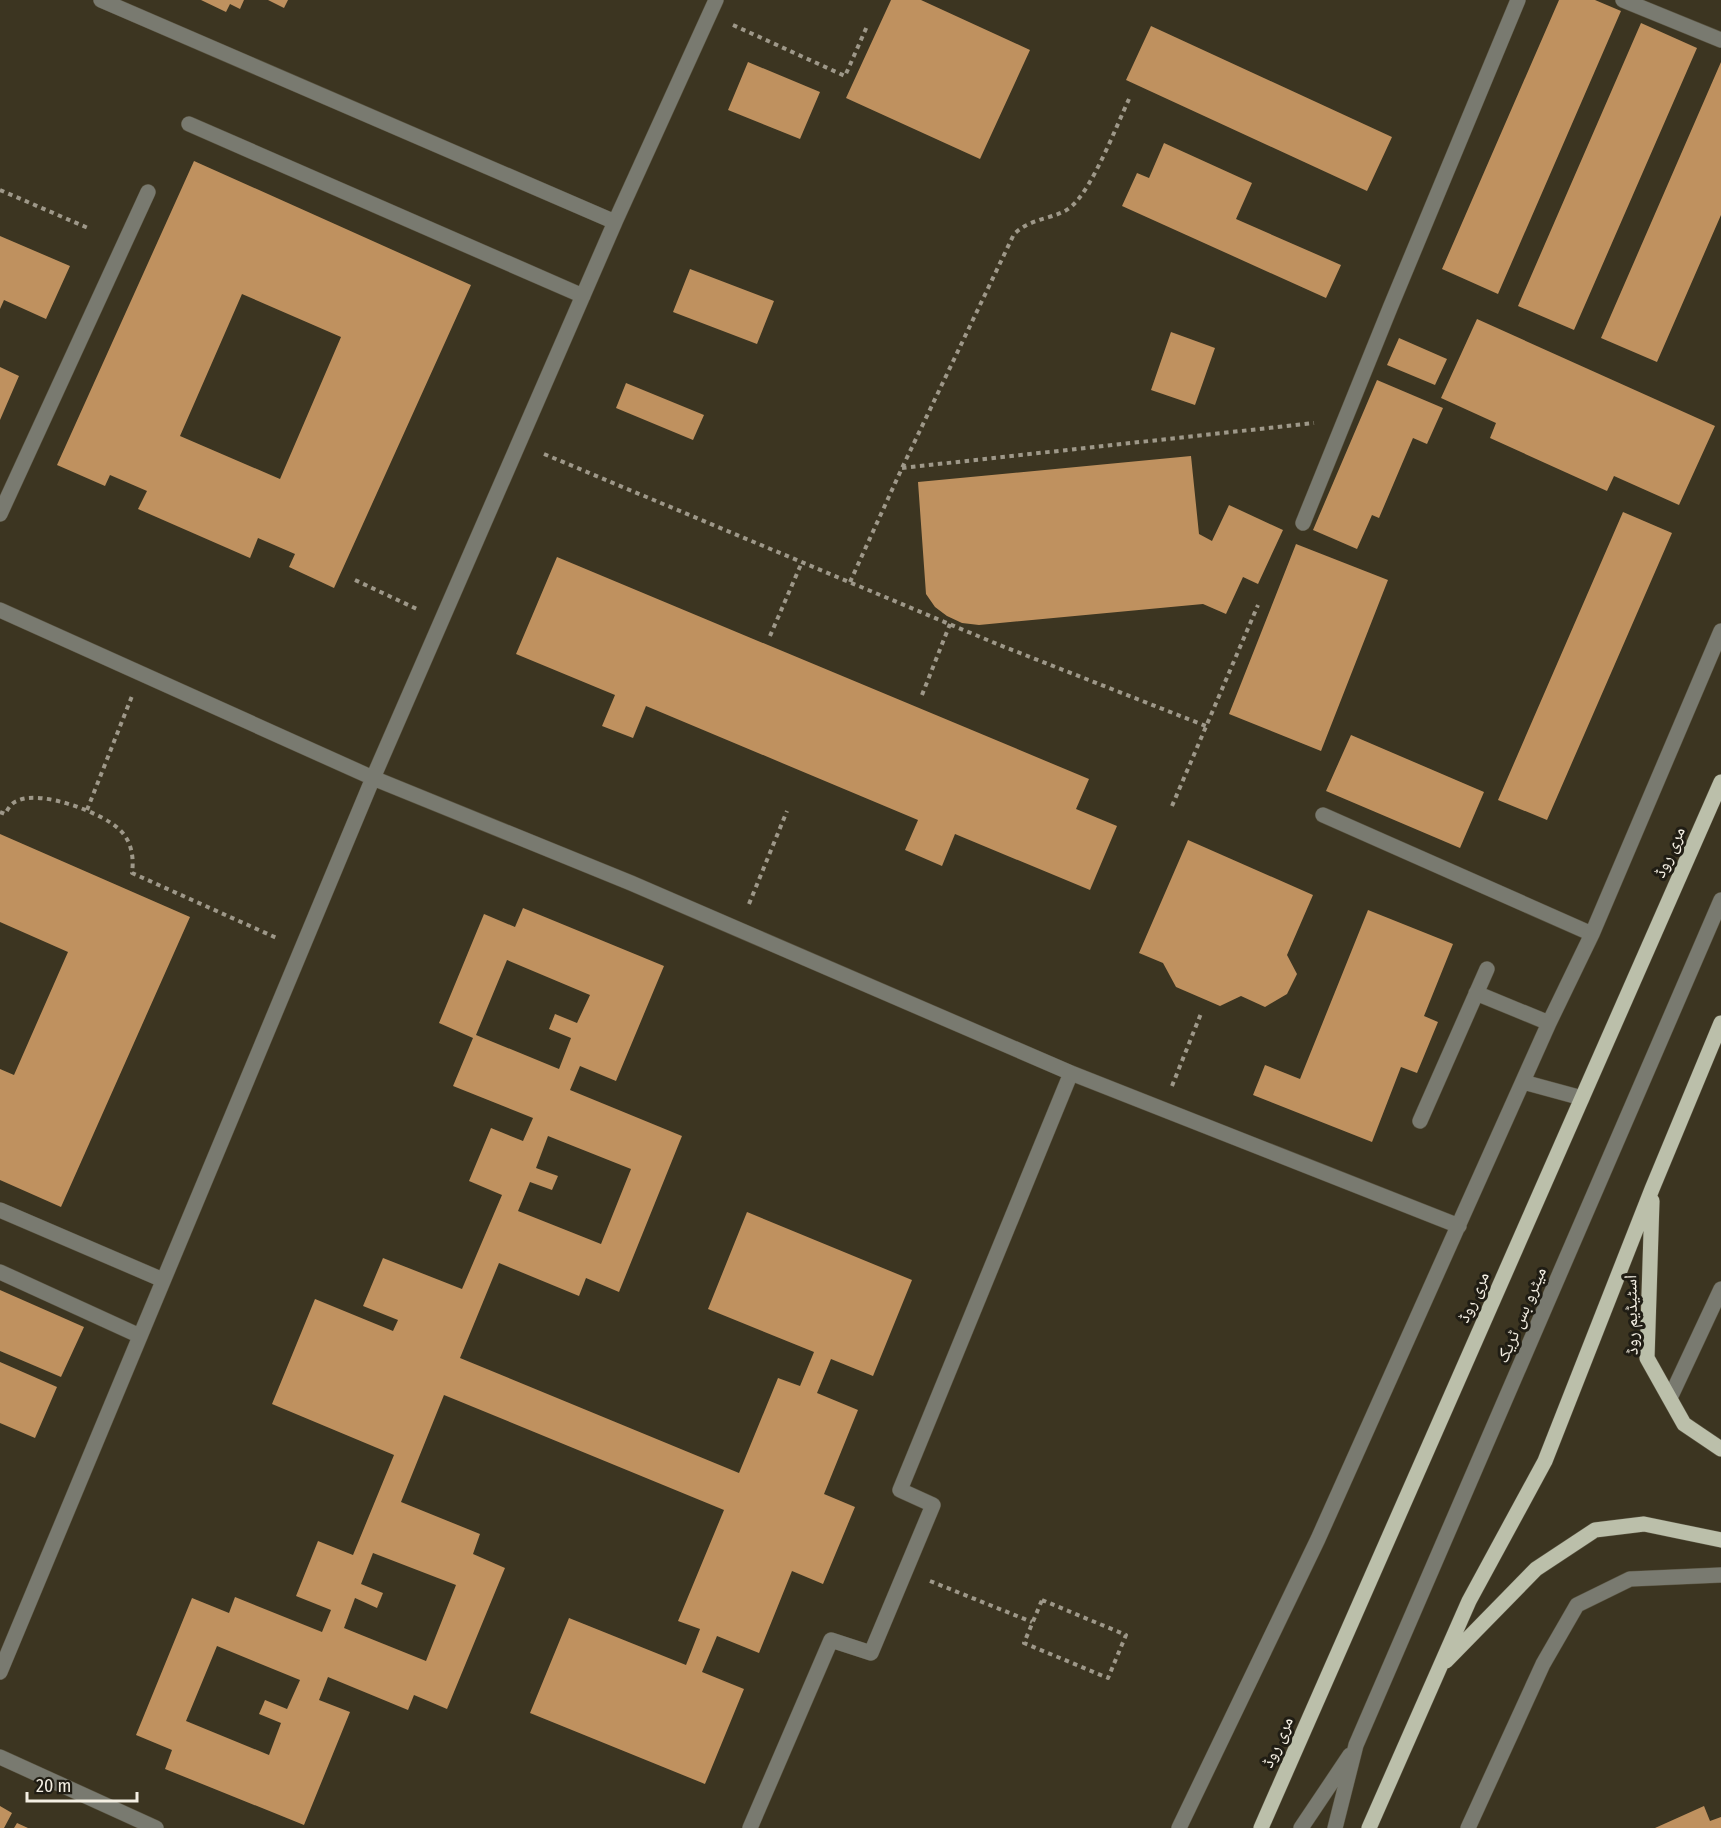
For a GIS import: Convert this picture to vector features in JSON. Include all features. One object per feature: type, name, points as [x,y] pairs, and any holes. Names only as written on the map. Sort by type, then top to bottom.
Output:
[{"type":"main road","name":"مری روڈ","points":[[1261,1828],[1721,782]]},
{"type":"main road","points":[[1369,1828],[1469,1601],[1545,1461],[1652,1189],[1721,1023]]},
{"type":"main road","name":"اسٹیڈیم روڈ","points":[[1652,1189],[1647,1358],[1684,1424],[1721,1449]]},
{"type":"main road","points":[[1439,1668],[1536,1569],[1595,1530],[1644,1524],[1721,1540]]},
{"type":"lane","points":[[101,0],[615,222]]},
{"type":"lane","points":[[0,1672],[373,778],[615,222],[716,0]]},
{"type":"lane","points":[[1303,523],[1518,0]]},
{"type":"lane","points":[[1623,0],[1721,40]]},
{"type":"lane","points":[[189,124],[583,296]]},
{"type":"lane","points":[[0,514],[148,192]]},
{"type":"lane","points":[[0,610],[373,778],[621,879],[1071,1073],[1459,1226]]},
{"type":"lane","points":[[1179,1828],[1318,1539],[1549,1023],[1592,934],[1721,631]]},
{"type":"lane","points":[[1323,815],[1592,934]]},
{"type":"lane","name":"میٹرو بس ٹریک","points":[[1335,1828],[1356,1745],[1721,900]]},
{"type":"lane","points":[[1420,1121],[1487,969]]},
{"type":"lane","points":[[1476,993],[1549,1023]]},
{"type":"lane","points":[[750,1828],[831,1640],[871,1653],[933,1505],[900,1490],[1071,1073]]},
{"type":"lane","points":[[1523,1082],[1582,1098]]},
{"type":"lane","points":[[0,1210],[163,1280]]},
{"type":"lane","points":[[0,1272],[140,1336]]},
{"type":"lane","points":[[1670,1398],[1721,1289]]},
{"type":"lane","points":[[1468,1828],[1543,1664],[1577,1605],[1630,1579],[1721,1575]]},
{"type":"lane","name":"میٹرو بس ٹریک","points":[[1301,1828],[1356,1745]]},
{"type":"lane","points":[[0,1757],[156,1828]]},
{"type":"path","points":[[710,14],[845,76],[868,24]]},
{"type":"path","points":[[850,582],[1014,234],[1023,225],[1056,215],[1071,207],[1083,192],[1129,99]]},
{"type":"path","points":[[0,190],[88,228]]},
{"type":"path","points":[[902,468],[1345,420]]},
{"type":"path","points":[[518,443],[950,624],[1206,726]]},
{"type":"path","points":[[770,636],[802,562]]},
{"type":"path","points":[[355,580],[442,620]]},
{"type":"path","points":[[1172,806],[1258,604]]},
{"type":"path","points":[[922,695],[950,624]]},
{"type":"path","points":[[87,810],[141,674]]},
{"type":"path","points":[[0,812],[5,814],[17,800],[28,798],[58,801],[101,816],[121,831],[129,843],[133,854],[132,873],[302,949]]},
{"type":"path","points":[[738,929],[787,811]]},
{"type":"path","points":[[1163,1109],[1202,1011]]},
{"type":"path","points":[[905,1570],[1032,1622]]},
{"type":"path","points":[[1042,1600],[1126,1635],[1108,1678],[1024,1643],[1032,1622],[1042,1600]]},
{"type":"building","points":[[201,0],[244,0],[240,9],[230,4],[226,12]]},
{"type":"building","points":[[268,0],[288,0],[284,8]]},
{"type":"building","points":[[891,0],[921,0],[1030,50],[980,159],[846,98]]},
{"type":"building","points":[[1559,0],[1595,0],[1621,11],[1498,294],[1442,269]]},
{"type":"building","points":[[1641,23],[1697,48],[1574,330],[1518,306]]},
{"type":"building","points":[[1151,26],[1392,137],[1367,191],[1126,80]]},
{"type":"building","points":[[748,62],[820,92],[800,139],[728,110]]},
{"type":"building","points":[[1721,62],[1721,215],[1657,362],[1601,338]]},
{"type":"building","points":[[1164,143],[1252,183],[1236,219],[1341,265],[1326,298],[1122,206],[1137,173],[1149,178]]},
{"type":"building","points":[[194,161],[471,285],[334,588],[289,567],[295,554],[258,538],[250,558],[138,509],[147,491],[110,475],[105,486],[57,465]],"holes":[[[242,294],[341,337],[280,479],[180,436]]]},
{"type":"building","points":[[0,236],[70,266],[46,319],[4,300],[0,309]]},
{"type":"building","points":[[690,269],[774,301],[757,344],[673,312]]},
{"type":"building","points":[[1477,319],[1715,426],[1679,505],[1614,476],[1607,491],[1490,438],[1496,423],[1441,398]]},
{"type":"building","points":[[1171,332],[1215,348],[1195,405],[1151,390]]},
{"type":"building","points":[[1399,338],[1447,359],[1435,385],[1387,365]]},
{"type":"building","points":[[0,367],[19,376],[0,420]]},
{"type":"building","points":[[1377,380],[1443,408],[1427,444],[1413,438],[1379,518],[1372,515],[1357,549],[1313,530]]},
{"type":"building","points":[[626,383],[704,415],[693,440],[616,408]]},
{"type":"building","points":[[1191,456],[1199,534],[1212,541],[1229,505],[1283,530],[1258,584],[1243,577],[1226,614],[1203,604],[979,625],[962,623],[947,616],[935,607],[926,594],[918,482]]},
{"type":"building","points":[[1623,512],[1672,533],[1547,820],[1498,800]]},
{"type":"building","points":[[1296,544],[1388,580],[1321,751],[1229,714]]},
{"type":"building","points":[[557,557],[1089,779],[1076,809],[1117,826],[1090,890],[955,834],[942,866],[905,850],[918,820],[646,706],[633,738],[602,726],[615,695],[516,654]]},
{"type":"building","points":[[1351,735],[1484,792],[1460,848],[1326,791]]},
{"type":"building","points":[[0,834],[190,917],[61,1207],[0,1180],[0,1069],[14,1075],[68,952],[0,922]]},
{"type":"building","points":[[1188,840],[1313,895],[1287,955],[1297,974],[1287,994],[1265,1007],[1241,996],[1220,1006],[1176,987],[1163,963],[1139,953]]},
{"type":"building","points":[[523,908],[664,966],[616,1081],[580,1066],[570,1090],[682,1136],[619,1292],[586,1278],[579,1296],[499,1263],[460,1358],[739,1473],[778,1378],[800,1386],[814,1352],[708,1309],[747,1212],[912,1280],[873,1376],[831,1359],[817,1393],[858,1410],[824,1494],[855,1507],[823,1584],[792,1571],[759,1653],[717,1636],[702,1672],[744,1689],[705,1784],[530,1713],[569,1618],[686,1665],[700,1629],[678,1621],[724,1510],[444,1395],[401,1502],[480,1534],[473,1554],[505,1568],[447,1709],[414,1695],[408,1710],[328,1677],[319,1700],[350,1712],[304,1825],[165,1769],[172,1750],[136,1735],[192,1598],[229,1613],[235,1597],[322,1632],[331,1610],[296,1596],[318,1541],[353,1555],[394,1455],[272,1404],[315,1299],[393,1331],[398,1320],[363,1306],[383,1258],[462,1289],[502,1195],[469,1181],[491,1128],[523,1141],[533,1118],[453,1086],[473,1038],[439,1023],[484,914],[515,927]],"holes":[[[507,960],[590,995],[577,1023],[555,1014],[549,1029],[571,1038],[559,1069],[476,1035]],[[548,1136],[631,1169],[601,1244],[518,1211],[530,1182],[552,1190],[558,1176],[536,1168]],[[373,1553],[456,1585],[426,1661],[344,1628],[355,1598],[377,1608],[383,1593],[361,1584]],[[217,1646],[300,1680],[287,1709],[265,1700],[259,1714],[281,1723],[269,1755],[186,1721]]]},
{"type":"building","points":[[1368,910],[1453,944],[1424,1016],[1438,1022],[1417,1073],[1401,1067],[1372,1142],[1253,1095],[1265,1065],[1300,1079]]},
{"type":"building","points":[[0,1290],[84,1327],[61,1377],[0,1351]]},
{"type":"building","points":[[0,1362],[57,1387],[35,1438],[0,1423]]},
{"type":"building","points":[[0,1806],[12,1813],[4,1828],[0,1828]]},
{"type":"building","points":[[1704,1806],[1710,1821],[1721,1817],[1721,1828],[1655,1828]]},
{"type":"building","points":[[17,1823],[28,1828],[14,1828]]}]
